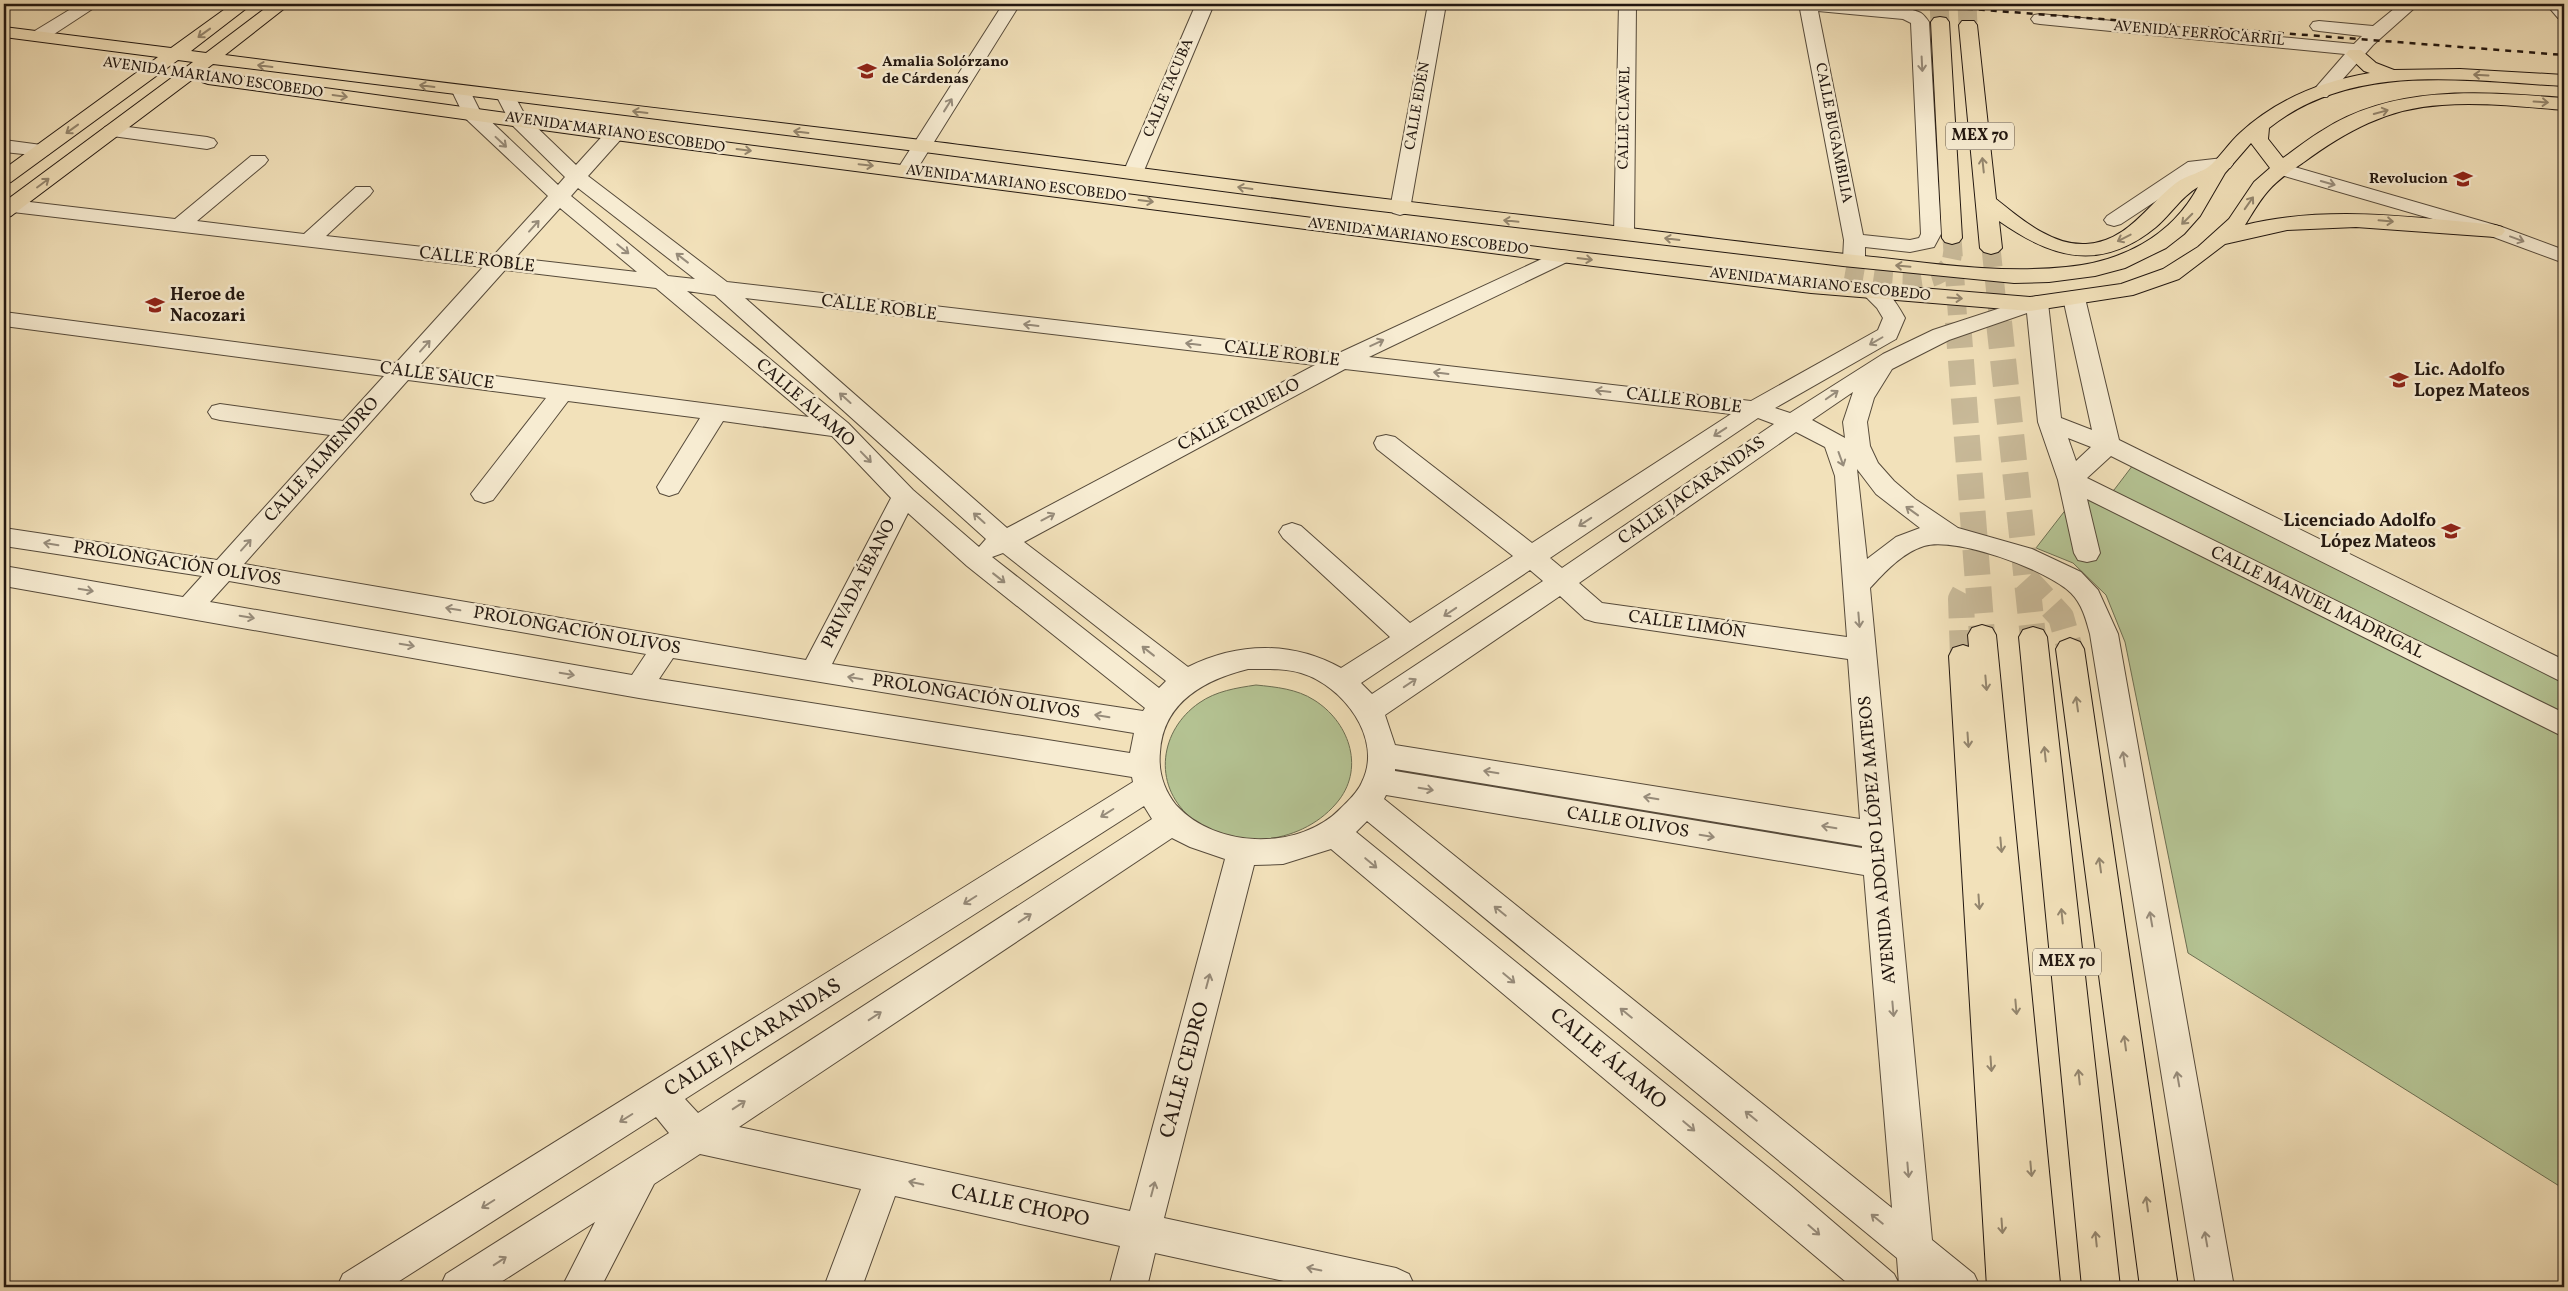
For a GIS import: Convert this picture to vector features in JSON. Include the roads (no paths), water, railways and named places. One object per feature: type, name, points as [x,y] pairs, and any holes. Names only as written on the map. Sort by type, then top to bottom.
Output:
[{"type":"main road","points":[[4,178],[243,4]]},
{"type":"main road","points":[[6,208],[112,132],[282,4]]},
{"type":"main road","name":"MEX 70","points":[[1940,22],[1952,238]]},
{"type":"main road","name":"MEX 70","points":[[1968,25],[1991,248]]},
{"type":"main road","name":"AVENIDA MARIANO ESCOBEDO","points":[[4,32],[460,91],[1134,173],[1400,209],[1624,233],[1850,267],[2022,276],[2088,272],[2131,260],[2167,239],[2195,211],[2221,166],[2234,148],[2260,126],[2292,104],[2320,93],[2348,83],[2395,77],[2448,74],[2564,80]]},
{"type":"main road","points":[[2357,52],[2370,67],[2395,77]]},
{"type":"main road","name":"AVENIDA MARIANO ESCOBEDO","points":[[124,66],[615,134],[907,170],[1561,256],[1872,292],[2034,303],[2125,290],[2171,274],[2236,223],[2261,186],[2281,169],[2331,134],[2363,117],[2416,102],[2486,98],[2564,104]]},
{"type":"main road","points":[[2260,126],[2258,139],[2281,169]]},
{"type":"main road","points":[[1986,201],[2034,237],[2057,247],[2095,250],[2130,236],[2149,222],[2183,188],[2221,166]]},
{"type":"main road","points":[[1277,193],[1334,212],[1850,267]]},
{"type":"main road","points":[[2217,239],[2247,230],[2316,221],[2374,220],[2495,231]]},
{"type":"main road","name":"MEX 70","points":[[2033,637],[2101,1287]]},
{"type":"main road","name":"MEX 70","points":[[2006,1287],[1972,645],[2041,1283]]},
{"type":"main road","points":[[2070,649],[2159,1287]]},
{"type":"street","points":[[39,36],[91,4]]},
{"type":"street","points":[[907,170],[1011,4]]},
{"type":"street","name":"CALLE TACUBA","points":[[1134,173],[1205,4]]},
{"type":"street","name":"CALLE EDÉN","points":[[1400,209],[1437,4]]},
{"type":"street","name":"CALLE CLAVEL","points":[[1624,233],[1627,4]]},
{"type":"street","points":[[1803,4],[1915,17],[1920,22],[1931,234],[1927,243],[1910,246],[1854,240]]},
{"type":"street","name":"CALLE BUGAMBILIA","points":[[1803,4],[1854,240],[1850,267]]},
{"type":"street","points":[[2320,93],[2377,32],[2410,4]]},
{"type":"street","points":[[2555,4],[2564,14]]},
{"type":"street","name":"AVENIDA FERROCARRIL","points":[[2040,19],[2357,52]]},
{"type":"street","name":"AVENIDA FERROCARRIL","points":[[2299,24],[2377,32]]},
{"type":"street","name":"CALLE ÁLAMO","points":[[460,91],[472,114],[560,197],[839,429],[904,496],[1155,714]]},
{"type":"street","name":"CALLE ÁLAMO","points":[[504,95],[518,120],[578,178],[723,290],[1004,540],[1186,681]]},
{"type":"street","points":[[112,132],[207,144]]},
{"type":"street","name":"CALLE ALMENDRO","points":[[190,607],[578,178],[615,134]]},
{"type":"street","points":[[4,146],[42,150]]},
{"type":"street","points":[[180,226],[258,160]]},
{"type":"street","points":[[2114,220],[2195,166],[2221,166]]},
{"type":"street","points":[[2281,169],[2495,231],[2564,257]]},
{"type":"street","points":[[308,240],[363,191]]},
{"type":"street","name":"CALLE ROBLE","points":[[6,208],[308,240],[723,290],[1755,409],[1791,422]]},
{"type":"street","name":"CALLE CIRUELO","points":[[976,559],[1004,540],[1340,361],[1561,256]]},
{"type":"street","name":"CALLE JACARANDAS","points":[[1342,682],[1410,639],[1755,409],[1888,334],[1894,318],[1886,304],[1872,292]]},
{"type":"street","points":[[2074,298],[2108,445]]},
{"type":"street","points":[[2034,303],[2050,422],[2070,480],[2087,553]]},
{"type":"street","name":"CALLE JACARANDAS","points":[[1370,710],[1561,582],[1791,422],[1891,359],[1941,335],[2034,303]]},
{"type":"street","points":[[4,340],[14,320]]},
{"type":"street","name":"CALLE SAUCE","points":[[14,320],[839,429],[869,420]]},
{"type":"street","points":[[1891,359],[1864,393],[1855,411],[1854,429],[1858,448],[1869,470],[1902,504],[1953,537]]},
{"type":"street","points":[[484,494],[562,392]]},
{"type":"street","points":[[220,412],[350,430]]},
{"type":"street","points":[[669,486],[716,413]]},
{"type":"street","name":"AVENIDA ADOLFO LÓPEZ MATEOS","points":[[1791,422],[1812,429],[1835,442],[1847,476],[1879,864],[1918,1287]]},
{"type":"street","points":[[2050,422],[2108,445],[2564,672]]},
{"type":"street","name":"CALLE LIMÓN","points":[[1386,443],[1532,557],[1595,612],[1862,650]]},
{"type":"street","points":[[2070,480],[2108,445]]},
{"type":"street","name":"CALLE MANUEL MADRIGAL","points":[[2070,480],[2564,726]]},
{"type":"street","name":"PRIVADA ÉBANO","points":[[814,672],[904,496]]},
{"type":"street","points":[[1292,532],[1410,639]]},
{"type":"street","points":[[1856,586],[1886,555],[1905,543],[1928,535],[1953,537],[2030,557],[2072,579],[2086,593],[2096,609],[2104,634],[2214,1287]]},
{"type":"street","name":"PROLONGACIÓN OLIVOS","points":[[4,537],[223,570],[814,672],[1155,714]]},
{"type":"street","points":[[4,576],[639,686],[1146,777]]},
{"type":"street","points":[[639,686],[666,646]]},
{"type":"street","points":[[1248,658],[1282,658],[1314,667],[1342,682],[1370,710],[1380,736],[1375,779],[1352,820],[1320,841],[1290,850],[1259,853],[1242,852],[1198,838],[1173,821],[1158,805],[1146,777],[1144,745],[1155,714],[1186,681],[1216,666],[1248,658]]},
{"type":"street","name":"CALLE JACARANDAS","points":[[356,1287],[661,1097],[1146,777]]},
{"type":"street","points":[[1375,779],[1915,1250],[1961,1287]]},
{"type":"street","name":"CALLE OLIVOS","points":[[1375,779],[1877,835]]},
{"type":"street","name":"CALLE OLIVOS","points":[[1375,779],[1879,864]]},
{"type":"street","points":[[459,1287],[642,1171],[1173,821]]},
{"type":"street","name":"CALLE ÁLAMO","points":[[1333,832],[1769,1192],[1881,1287]]},
{"type":"street","name":"CALLE CEDRO","points":[[1128,1287],[1242,852]]},
{"type":"street","points":[[661,1097],[694,1135]]},
{"type":"street","name":"CALLE CHOPO","points":[[694,1135],[1396,1287]]},
{"type":"street","points":[[581,1287],[642,1171]]},
{"type":"street","points":[[843,1287],[884,1176]]},
{"type":"tunnel","points":[[1939,4],[1940,22]]},
{"type":"tunnel","points":[[1967,4],[1968,25]]},
{"type":"tunnel","points":[[1952,238],[1953,251]]},
{"type":"tunnel","points":[[1991,248],[1999,323]]},
{"type":"tunnel","points":[[1845,273],[1883,279],[1927,279],[1938,275],[1949,266],[1953,251]]},
{"type":"tunnel","points":[[1953,251],[1958,323]]},
{"type":"tunnel","points":[[1958,322],[1982,635]]},
{"type":"tunnel","points":[[1999,322],[2027,580]]},
{"type":"tunnel","points":[[2027,580],[2061,617],[2070,649]]},
{"type":"tunnel","points":[[2027,580],[2033,637]]},
{"type":"tunnel","points":[[1963,656],[1961,599],[1967,588]]},
{"type":"railway","points":[[1907,4],[2564,55]]},
{"type":"place","name":"Amalia Solórzano de Cárdenas","points":[[867,71]]},
{"type":"place","name":"Revolucion","points":[[2463,179]]},
{"type":"place","name":"Heroe de Nacozari","points":[[155,305]]},
{"type":"place","name":"Lic. Adolfo Lopez Mateos","points":[[2399,380]]},
{"type":"place","name":"Licenciado Adolfo López Mateos","points":[[2451,531]]}]
